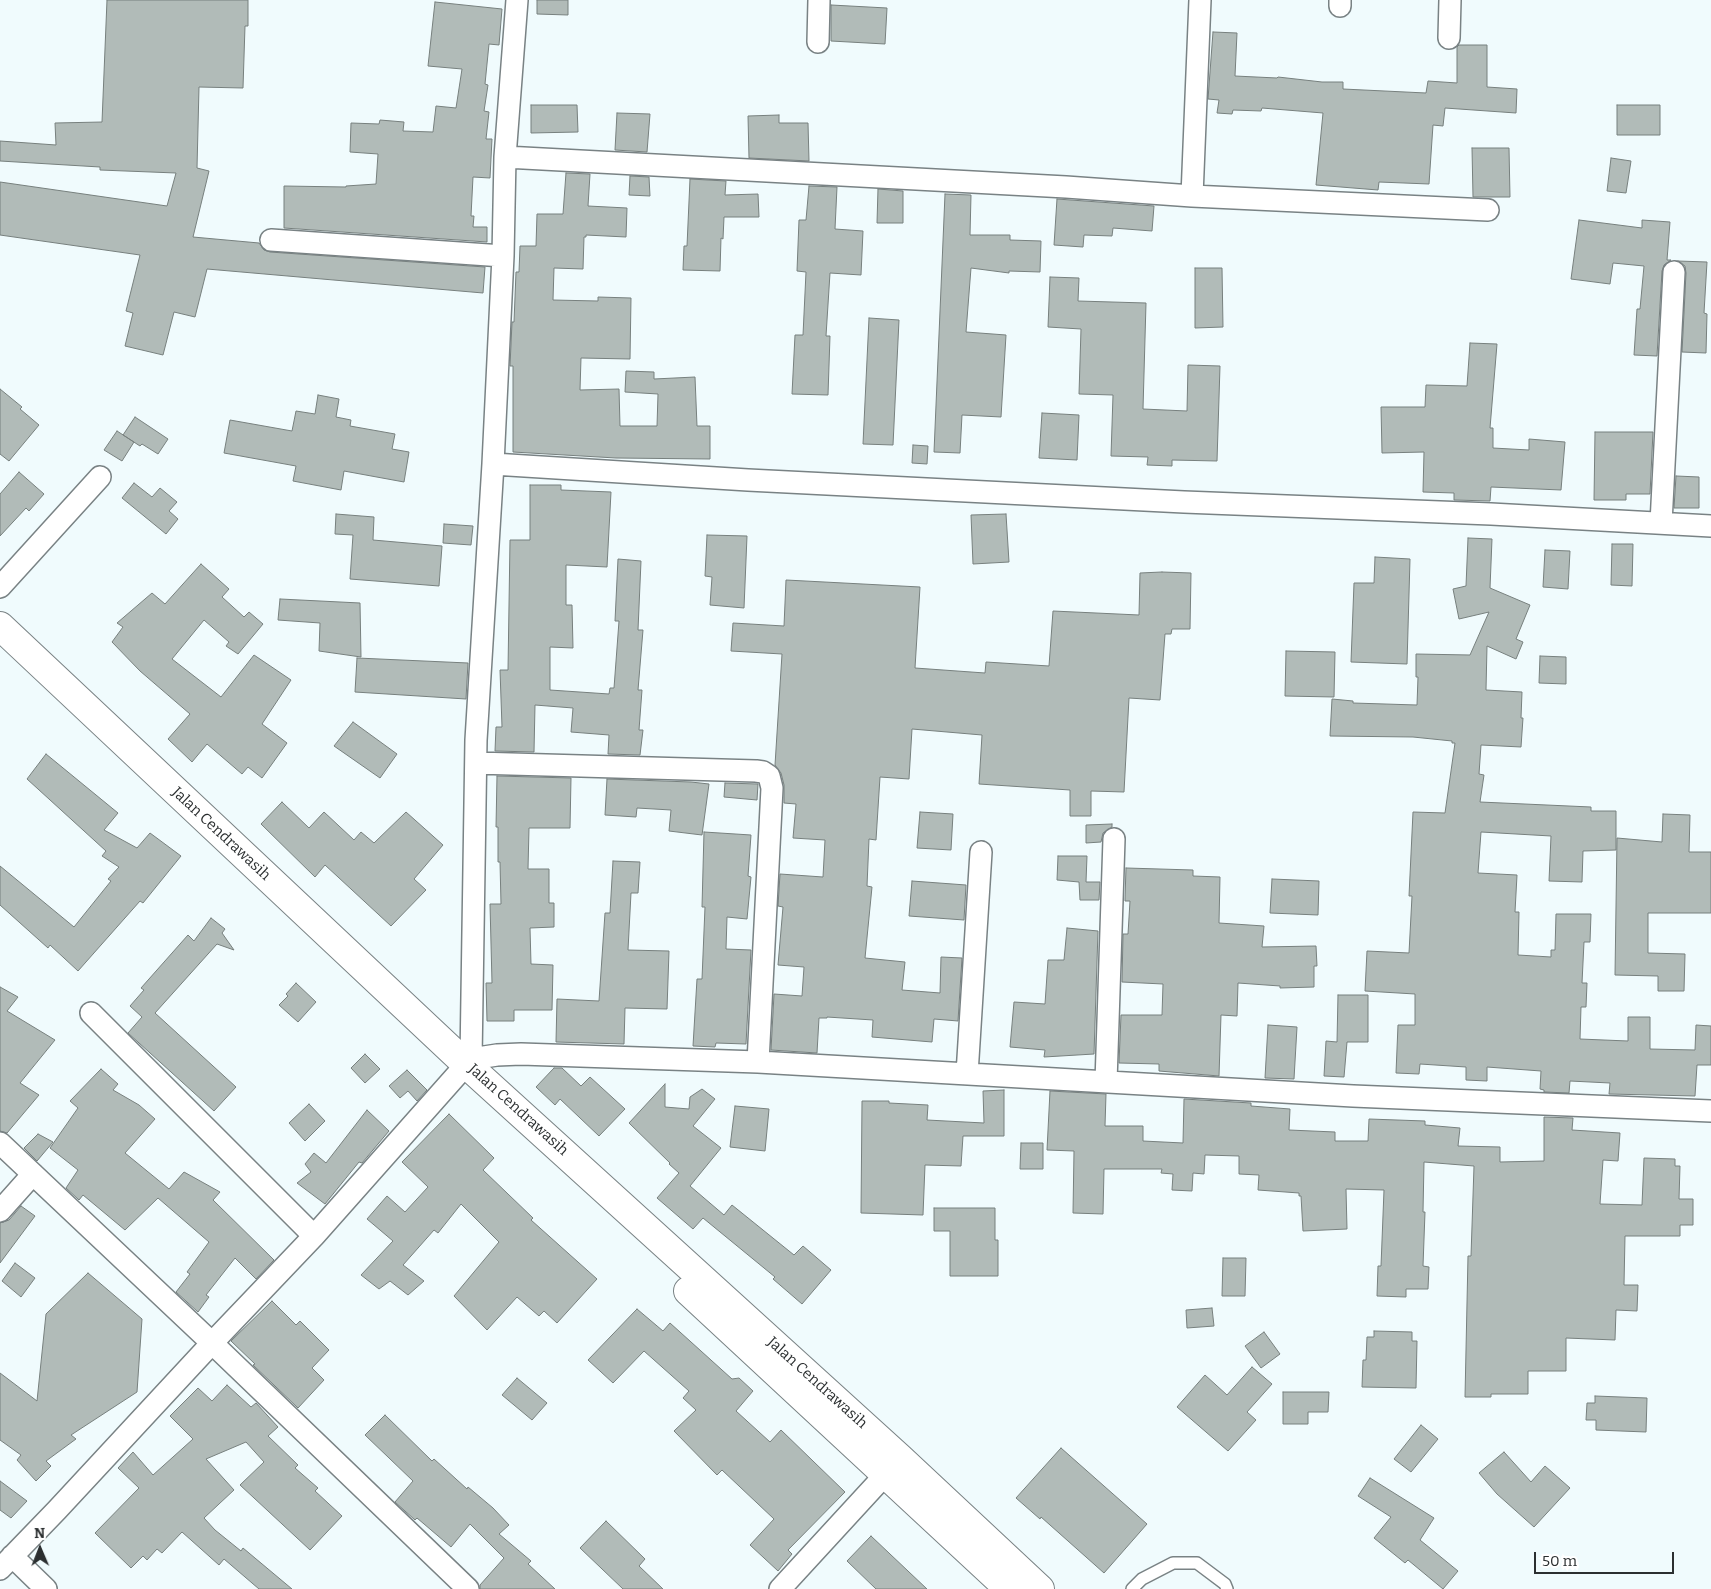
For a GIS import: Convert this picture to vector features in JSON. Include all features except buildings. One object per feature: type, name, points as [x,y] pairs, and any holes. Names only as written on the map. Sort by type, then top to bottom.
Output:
[{"type":"main road","name":"Jalan Cendrawasih","points":[[0,626],[465,1066],[892,1466],[1009,1589]]},
{"type":"main road","name":"Jalan Cendrawasih","points":[[0,650],[465,1066]]},
{"type":"main road","name":"Jalan Cendrawasih","points":[[892,1466],[1040,1589]]},
{"type":"street","points":[[465,1066],[476,763],[504,256],[505,157],[517,0]]},
{"type":"street","points":[[818,42],[819,0]]},
{"type":"street","points":[[1192,196],[1200,0]]},
{"type":"street","points":[[1449,38],[1450,0]]},
{"type":"street","points":[[505,157],[1046,186],[1192,196],[1488,210]]},
{"type":"street","points":[[271,240],[504,256]]},
{"type":"street","points":[[1661,523],[1674,272]]},
{"type":"street","points":[[493,464],[748,480],[1711,526]]},
{"type":"street","points":[[0,587],[100,477]]},
{"type":"street","points":[[476,763],[756,771],[763,772],[769,776],[772,788],[758,1062]]},
{"type":"street","points":[[1106,1082],[1114,839]]},
{"type":"street","points":[[967,1074],[981,852]]},
{"type":"street","points":[[91,1013],[314,1236]]},
{"type":"street","points":[[46,1589],[6,1562],[314,1236],[465,1066],[497,1055],[522,1054],[758,1062],[1363,1097],[1711,1111]]},
{"type":"street","points":[[0,1143],[468,1589]]},
{"type":"street","points":[[0,1210],[33,1174]]},
{"type":"street","points":[[780,1589],[892,1466]]},
{"type":"lane","points":[[1132,1589],[1142,1580],[1173,1563],[1197,1563],[1225,1584],[1227,1589]]}]
